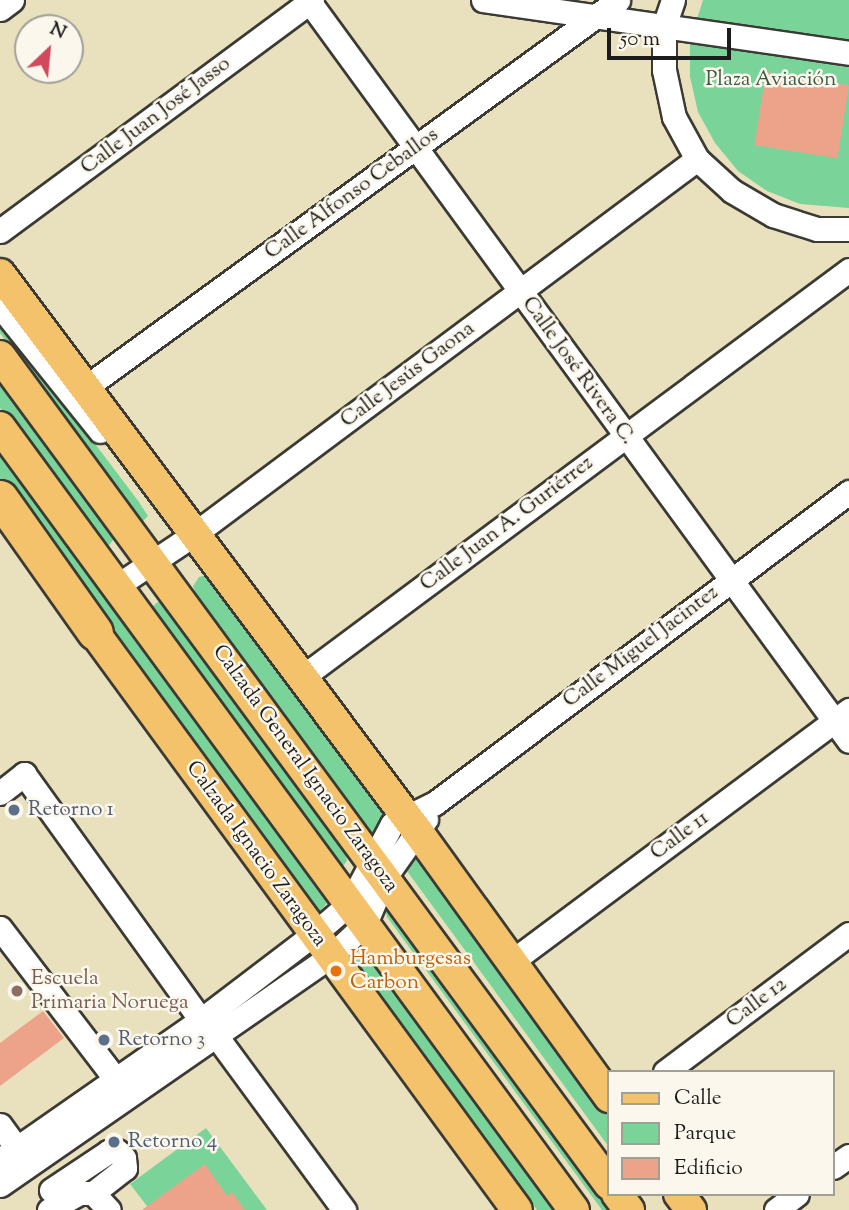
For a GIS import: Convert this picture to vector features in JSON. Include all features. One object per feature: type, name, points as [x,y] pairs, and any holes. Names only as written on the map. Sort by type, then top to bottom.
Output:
[{"type":"highway","points":[[0,498],[96,632]]},
{"type":"main road","points":[[0,274],[12,311],[86,387],[193,535],[412,824],[608,1096]]},
{"type":"main road","name":"Calzada General Ignacio Zaragoza","points":[[0,356],[608,1183]]},
{"type":"main road","name":"Calzada General Ignacio Zaragoza","points":[[0,427],[574,1210]]},
{"type":"main road","points":[[0,517],[96,632]]},
{"type":"main road","name":"Calzada Ignacio Zaragoza","points":[[96,632],[517,1210]]},
{"type":"street","points":[[0,9],[12,0]]},
{"type":"street","points":[[482,0],[849,53]]},
{"type":"street","name":"Calle Alfonso Ceballos","points":[[86,387],[618,0]]},
{"type":"street","points":[[673,0],[664,26],[664,70],[674,117],[697,159],[732,191],[773,215],[817,229],[849,229]]},
{"type":"street","name":"Calle José Rivera C.","points":[[310,1],[414,148],[731,579],[842,715],[849,741]]},
{"type":"street","name":"Calle Juan José Jasso","points":[[0,231],[310,1]]},
{"type":"street","name":"Calle Jesús Gaona","points":[[115,587],[193,535],[697,159]]},
{"type":"street","name":"Calle Juan A. Guriérrez","points":[[301,678],[849,270]]},
{"type":"street","points":[[12,311],[154,498],[193,535]]},
{"type":"street","name":"Calle Miguel Jacintez","points":[[357,913],[378,867],[412,824],[435,803],[849,492]]},
{"type":"street","name":"Calle 11","points":[[511,962],[842,715]]},
{"type":"street","points":[[0,793],[24,774],[201,1020]]},
{"type":"street","points":[[0,1185],[217,1037],[357,913]]},
{"type":"street","points":[[0,928],[130,1098]]},
{"type":"street","name":"Calle 12","points":[[668,1070],[849,933]]},
{"type":"street","points":[[0,1125],[9,1154],[201,1020],[322,945]]},
{"type":"street","points":[[217,1037],[344,1210]]},
{"type":"street","points":[[117,1151],[124,1158],[125,1168],[101,1202],[80,1193],[54,1200],[108,1152],[117,1151]]},
{"type":"street","points":[[776,1210],[794,1196]]},
{"type":"green space","name":"Plaza Aviación","points":[[703,0],[849,0],[849,208],[800,204],[767,191],[738,171],[715,143],[698,112],[690,77],[690,41]]},
{"type":"green space","points":[[0,318],[139,502],[148,516],[143,521],[135,516],[0,333]]},
{"type":"green space","points":[[0,381],[110,531],[114,539],[106,549],[94,538],[0,408]]},
{"type":"green space","points":[[0,454],[325,897],[327,903],[314,918],[0,496]]},
{"type":"green space","points":[[206,575],[217,582],[376,802],[386,819],[374,835],[366,830],[198,598],[193,586],[199,577]]},
{"type":"green space","points":[[158,602],[167,605],[345,851],[347,861],[343,866],[337,866],[153,616],[152,607]]},
{"type":"green space","points":[[414,854],[423,856],[608,1109],[608,1146],[404,867]]},
{"type":"green space","points":[[389,904],[608,1189],[608,1196],[613,1196],[624,1210],[602,1210],[387,917],[385,910]]},
{"type":"green space","points":[[367,943],[574,1210],[537,1210],[355,961]]},
{"type":"green space","points":[[206,1128],[267,1210],[150,1210],[130,1184]]},
{"type":"building","points":[[766,72],[849,85],[837,158],[754,145]]},
{"type":"building","points":[[43,1011],[64,1038],[0,1086],[0,1043]]},
{"type":"building","points":[[205,1164],[227,1196],[232,1192],[245,1210],[142,1210]]},
{"type":"place","name":"Retorno 1","points":[[14,810]]},
{"type":"place","name":"Hamburgesas Carbon","points":[[336,971]]},
{"type":"place","name":"Escuela Primaria Noruega","points":[[17,991]]},
{"type":"place","name":"Retorno 3","points":[[104,1040]]},
{"type":"place","name":"Retorno 4","points":[[114,1142]]}]
